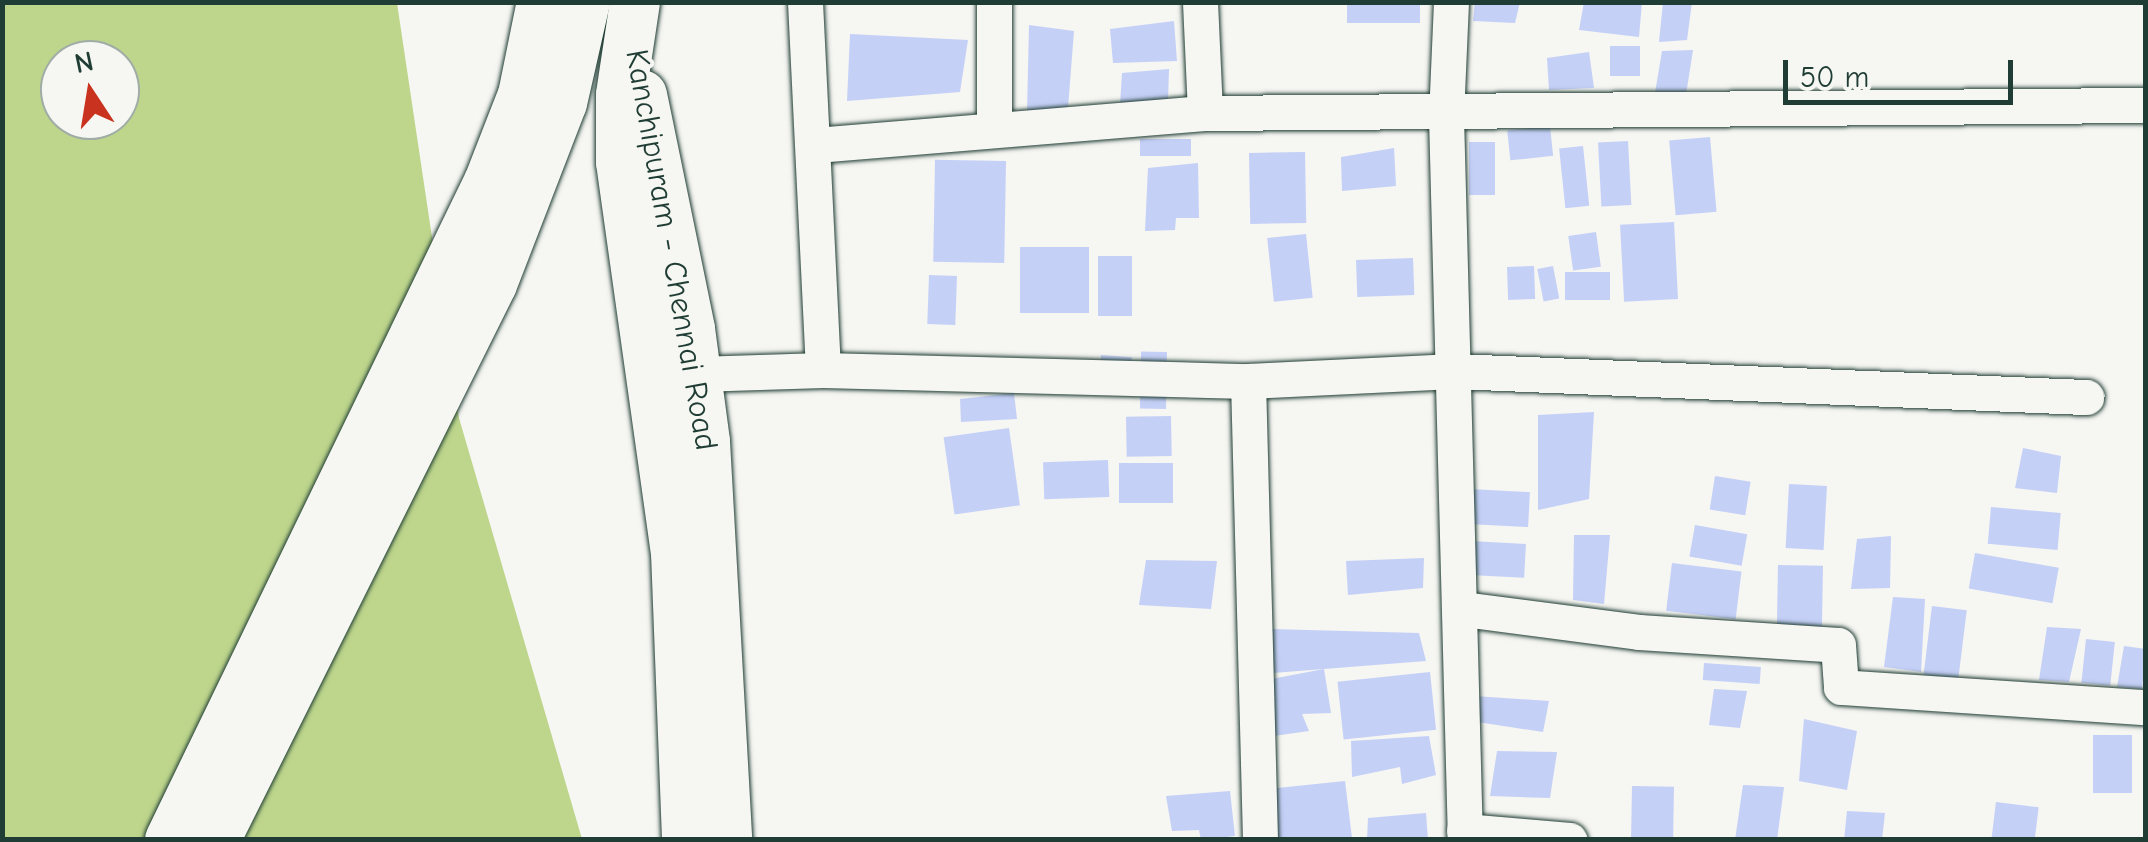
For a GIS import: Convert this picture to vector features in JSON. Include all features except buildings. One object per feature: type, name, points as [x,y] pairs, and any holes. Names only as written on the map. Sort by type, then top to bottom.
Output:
[{"type":"main road","points":[[170,840],[489,182],[523,95],[542,2]]},
{"type":"main road","points":[[214,840],[508,249],[562,103],[585,2]]},
{"type":"main road","name":"Kanchipuram - Chennai Road","points":[[634,11],[696,374],[715,536],[726,840]]},
{"type":"main road","name":"Kanchipuram - Chennai Road","points":[[634,11],[621,95],[621,162],[676,552],[686,840]]},
{"type":"street","points":[[805,2],[815,145],[823,370]]},
{"type":"street","points":[[994,2],[994,127]]},
{"type":"street","points":[[1200,2],[1205,113]]},
{"type":"street","points":[[1451,2],[1446,116],[1463,609],[1464,835],[1570,840]]},
{"type":"street","points":[[815,145],[994,127],[1205,113],[1446,116],[2146,106]]},
{"type":"street","points":[[696,374],[823,370],[1248,381],[1454,371],[2086,397]]},
{"type":"street","points":[[1248,381],[1260,840]]},
{"type":"street","points":[[1463,609],[1638,632],[1838,644],[1841,687],[2146,707]]},
{"type":"green space","points":[[2,3],[397,3],[459,418],[582,839],[3,839]]}]
